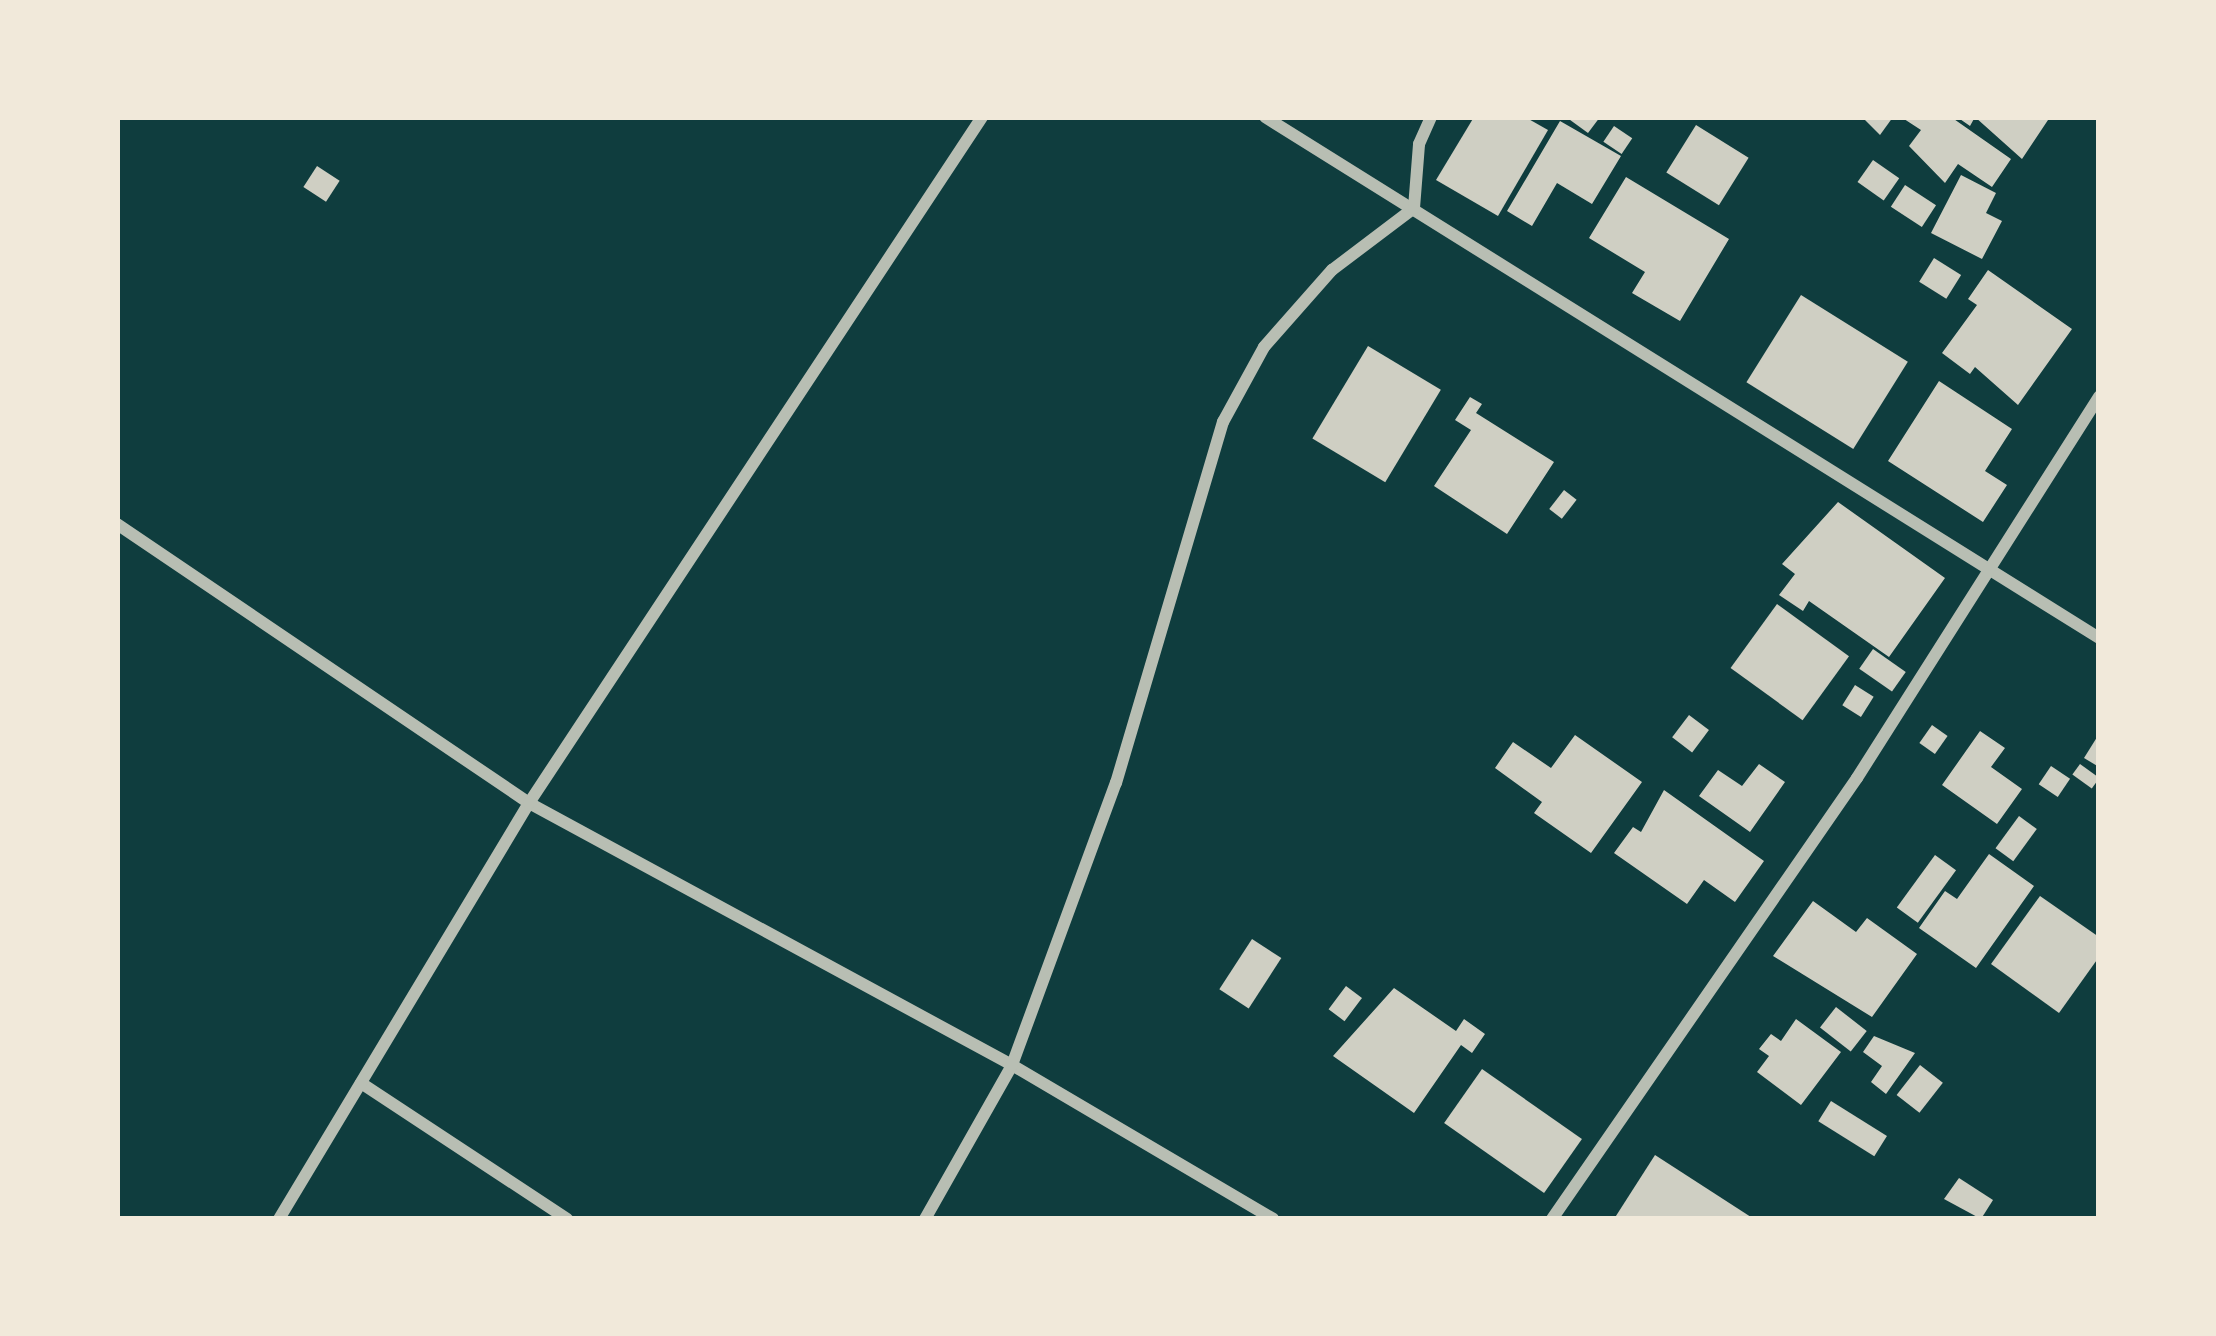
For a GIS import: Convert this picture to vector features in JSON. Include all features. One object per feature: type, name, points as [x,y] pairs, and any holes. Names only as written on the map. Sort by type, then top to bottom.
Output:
[{"type":"street","points":[[279,1219],[530,803],[982,117]]},
{"type":"street","points":[[1265,117],[2099,638]]},
{"type":"street","points":[[926,1219],[1012,1065],[1116,783],[1223,422],[1264,347],[1332,270],[1414,208],[1419,144],[1431,117]]},
{"type":"street","points":[[1552,1219],[1857,778],[2099,396]]},
{"type":"street","points":[[117,524],[530,803],[1012,1065],[1273,1219]]},
{"type":"street","points":[[361,1083],[567,1219]]},
{"type":"building","points":[[1474,117],[1525,117],[1548,130],[1498,216],[1436,180]]},
{"type":"building","points":[[1566,117],[1600,117],[1588,133]]},
{"type":"building","points":[[1862,117],[1893,117],[1880,135]]},
{"type":"building","points":[[1901,117],[1951,117],[2011,159],[1992,187],[1958,164],[1945,183],[1909,146],[1921,130]]},
{"type":"building","points":[[1975,117],[2050,117],[2022,159]]},
{"type":"building","points":[[1560,121],[1621,156],[1592,204],[1557,183],[1532,226],[1507,211]]},
{"type":"building","points":[[1696,125],[1749,158],[1719,205],[1666,172]]},
{"type":"building","points":[[1614,126],[1632,138],[1622,154],[1603,142]]},
{"type":"building","points":[[1873,160],[1899,178],[1884,200],[1858,182]]},
{"type":"building","points":[[317,166],[340,181],[326,202],[303,187]]},
{"type":"building","points":[[1961,175],[1996,193],[1986,213],[2002,221],[1982,259],[1931,233]]},
{"type":"building","points":[[1626,177],[1729,239],[1680,321],[1632,293],[1645,272],[1589,238]]},
{"type":"building","points":[[1905,185],[1936,205],[1922,227],[1891,207]]},
{"type":"building","points":[[1934,258],[1961,275],[1946,299],[1919,282]]},
{"type":"building","points":[[1988,270],[2072,329],[2018,405],[1975,367],[1970,374],[1942,353],[1977,305],[1968,299]]},
{"type":"building","points":[[1801,295],[1908,362],[1853,449],[1746,382]]},
{"type":"building","points":[[1368,346],[1441,390],[1385,482],[1312,439]]},
{"type":"building","points":[[1939,381],[2012,429],[1985,471],[2007,485],[1983,522],[1888,461]]},
{"type":"building","points":[[1470,397],[1482,404],[1476,413],[1554,462],[1507,534],[1434,486],[1471,430],[1455,420]]},
{"type":"building","points":[[1564,490],[1577,500],[1562,519],[1549,509]]},
{"type":"building","points":[[1838,502],[1945,578],[1889,657],[1809,601],[1803,611],[1779,595],[1795,574],[1782,564]]},
{"type":"building","points":[[1777,604],[1849,656],[1803,720],[1731,668]]},
{"type":"building","points":[[1873,649],[1906,672],[1892,692],[1859,669]]},
{"type":"building","points":[[1855,685],[1874,697],[1861,717],[1842,705]]},
{"type":"building","points":[[1689,715],[1709,730],[1692,752],[1672,737]]},
{"type":"building","points":[[1932,725],[1948,736],[1935,754],[1919,743]]},
{"type":"building","points":[[1980,731],[2005,748],[1991,767],[2022,789],[1997,824],[1942,785]]},
{"type":"building","points":[[2099,734],[2099,767],[2084,758]]},
{"type":"building","points":[[1575,735],[1642,782],[1591,853],[1534,813],[1542,802],[1495,768],[1513,742],[1551,768]]},
{"type":"building","points":[[1759,764],[1785,782],[1750,832],[1699,796],[1718,770],[1742,786]]},
{"type":"building","points":[[2080,764],[2099,778],[2092,789],[2072,775]]},
{"type":"building","points":[[2051,766],[2070,779],[2058,797],[2039,784]]},
{"type":"building","points":[[1664,790],[1764,861],[1735,902],[1704,880],[1687,904],[1614,853],[1633,827],[1641,832]]},
{"type":"building","points":[[2019,816],[2037,829],[2013,861],[1995,848]]},
{"type":"building","points":[[1989,854],[2034,886],[1976,968],[1919,928],[1945,891],[1957,899]]},
{"type":"building","points":[[1935,855],[1956,870],[1918,923],[1897,908]]},
{"type":"building","points":[[2040,896],[2099,937],[2099,957],[2059,1013],[1991,964]]},
{"type":"building","points":[[1813,901],[1856,932],[1867,918],[1917,954],[1872,1017],[1773,956]]},
{"type":"building","points":[[1252,939],[1281,958],[1249,1008],[1219,989]]},
{"type":"building","points":[[1346,986],[1362,998],[1345,1021],[1329,1009]]},
{"type":"building","points":[[1394,988],[1456,1031],[1464,1019],[1485,1034],[1472,1053],[1461,1045],[1414,1113],[1333,1056]]},
{"type":"building","points":[[1836,1007],[1867,1031],[1851,1051],[1820,1027]]},
{"type":"building","points":[[1796,1019],[1841,1052],[1801,1105],[1757,1072],[1769,1056],[1759,1049],[1771,1034],[1781,1041]]},
{"type":"building","points":[[1874,1036],[1915,1053],[1886,1094],[1871,1082],[1882,1066],[1863,1052]]},
{"type":"building","points":[[1920,1065],[1943,1083],[1919,1113],[1897,1095]]},
{"type":"building","points":[[1482,1069],[1582,1139],[1544,1193],[1444,1123]]},
{"type":"building","points":[[1831,1101],[1887,1136],[1874,1156],[1818,1121]]},
{"type":"building","points":[[1655,1155],[1754,1219],[1614,1219]]},
{"type":"building","points":[[1959,1178],[1993,1200],[1981,1219],[1944,1199]]}]
